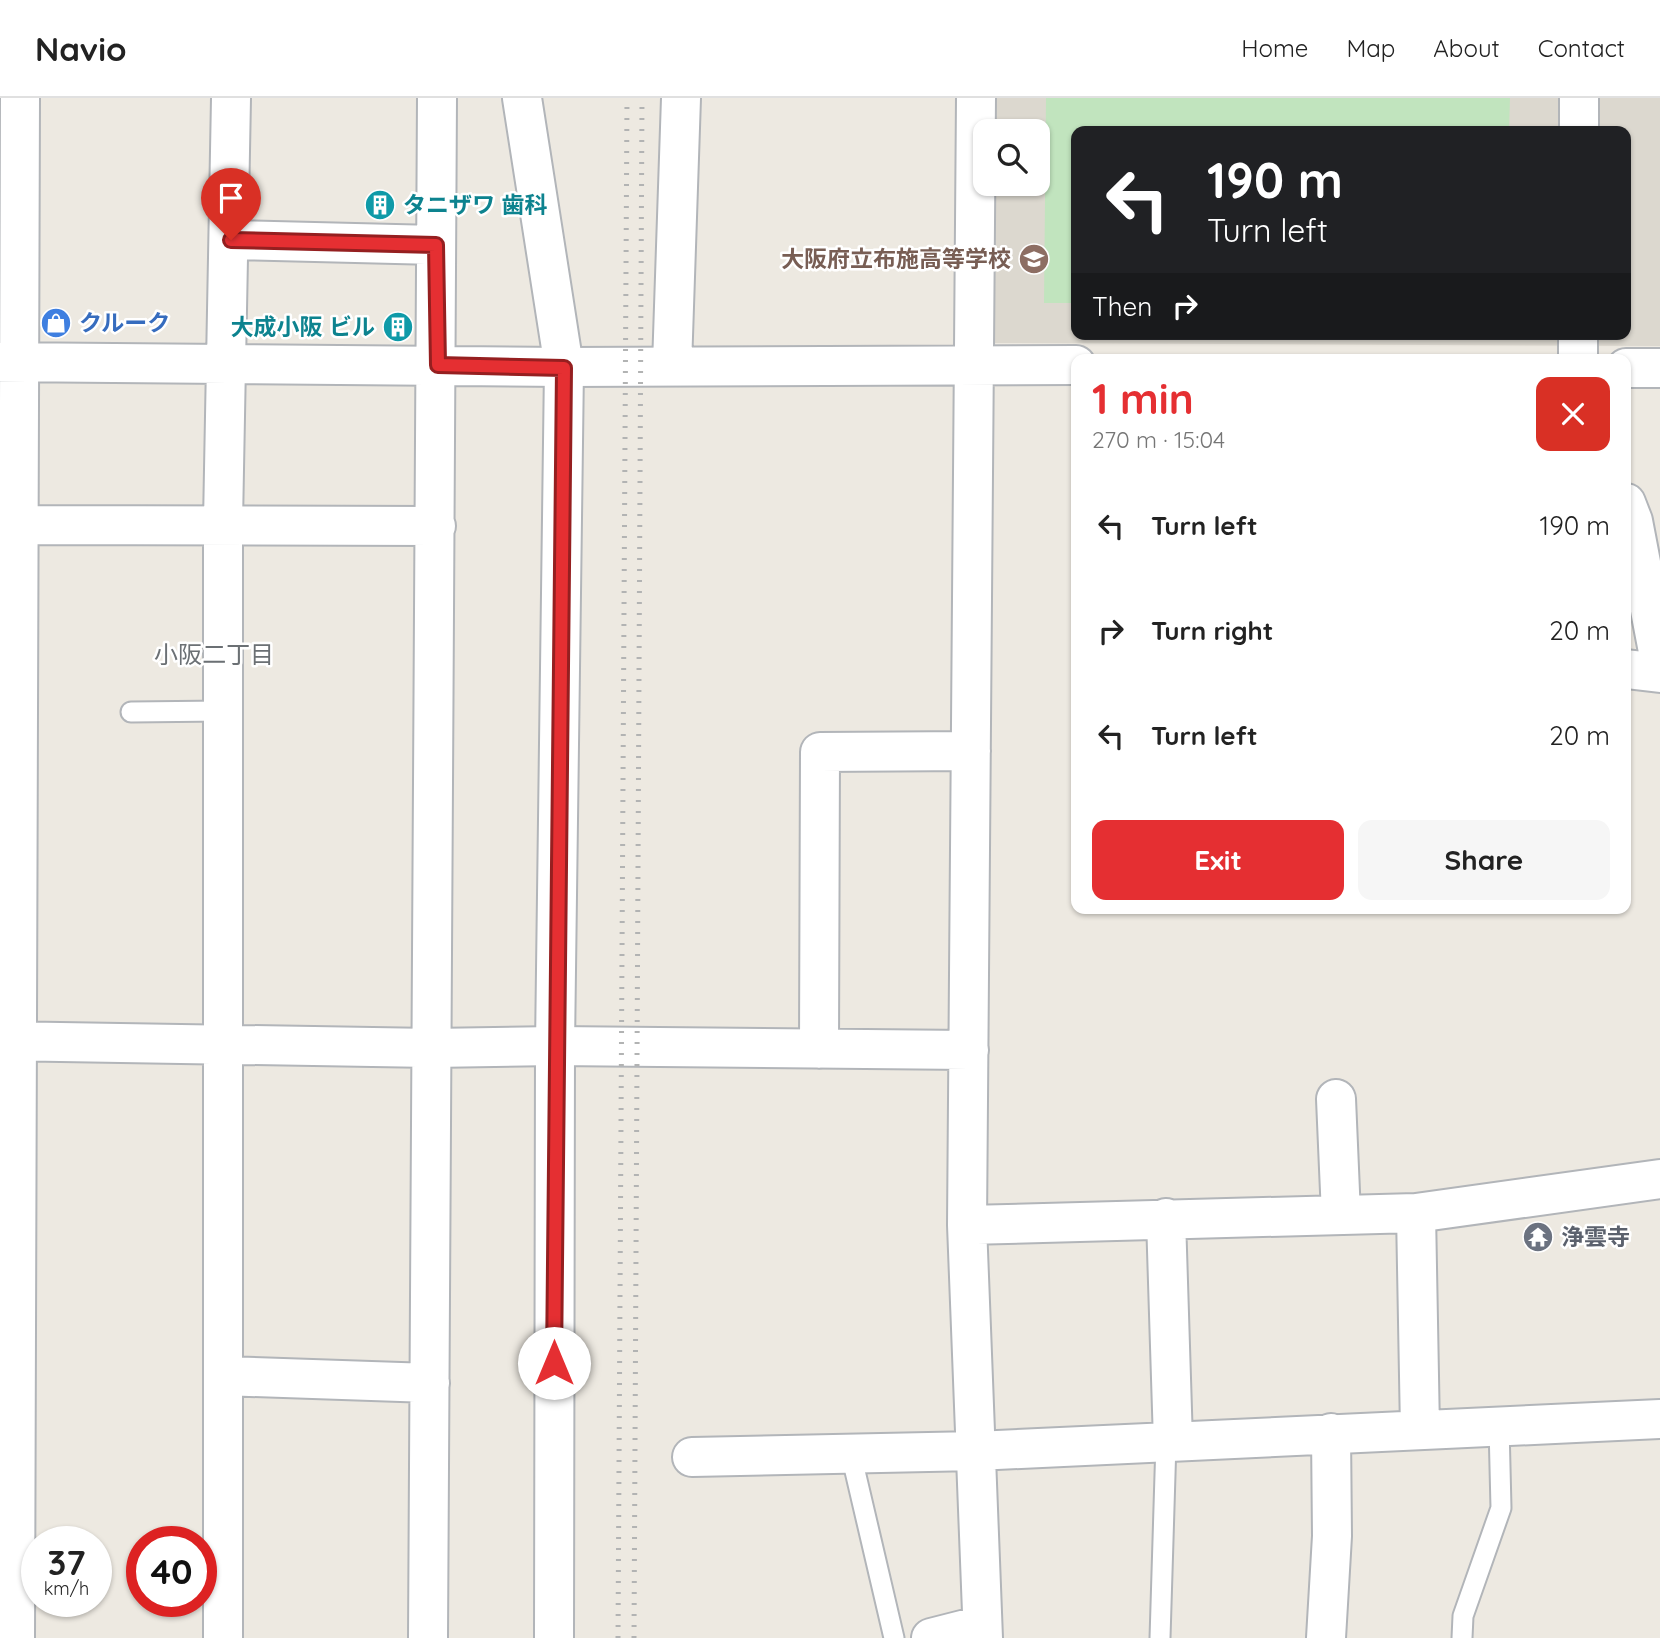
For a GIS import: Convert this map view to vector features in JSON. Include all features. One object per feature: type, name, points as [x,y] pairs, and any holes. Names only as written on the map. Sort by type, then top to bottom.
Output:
[{"type":"street","points":[[15,1638],[8,1041],[18,525],[10,362],[10,211],[20,98]]},
{"type":"street","points":[[223,1638],[223,523],[229,366],[232,98]]},
{"type":"street","points":[[428,1638],[438,365],[437,98]]},
{"type":"street","points":[[522,98],[564,368],[555,1046],[554,1638]]},
{"type":"street","points":[[672,366],[681,98]]},
{"type":"street","points":[[931,1638],[982,1632],[967,1225],[976,98]]},
{"type":"street","points":[[1579,126],[1580,98]]},
{"type":"street","points":[[231,240],[436,245]]},
{"type":"street","points":[[10,362],[564,368],[1071,365]]},
{"type":"street","points":[[1631,368],[1660,368]]},
{"type":"street","points":[[1635,519],[1660,662]]},
{"type":"street","points":[[18,525],[223,523],[436,526]]},
{"type":"street","points":[[1631,670],[1660,673]]},
{"type":"street","points":[[819,1049],[820,752],[971,751]]},
{"type":"street","points":[[8,1041],[432,1048],[555,1046],[968,1050]]},
{"type":"street","points":[[1336,1100],[1341,1215]]},
{"type":"street","points":[[967,1225],[1166,1217],[1416,1213],[1660,1180]]},
{"type":"street","points":[[1416,1213],[1420,1430]]},
{"type":"street","points":[[1166,1217],[1169,1442]]},
{"type":"street","points":[[223,1376],[430,1382]]},
{"type":"street","points":[[692,1457],[976,1451],[1660,1419]]},
{"type":"street","points":[[1326,1638],[1332,1536],[1331,1433]]},
{"type":"lane","points":[[131,712],[223,710]]},
{"type":"lane","points":[[1462,1638],[1464,1616],[1501,1508],[1499,1426]]},
{"type":"lane","points":[[1160,1638],[1169,1442]]},
{"type":"lane","points":[[852,1454],[894,1638]]},
{"type":"shaded area","name":"大阪府立布施高等学校","points":[[992,98],[1660,98],[1660,346],[991,343],[992,196],[1050,196],[1050,119],[992,119]]},
{"type":"green space","points":[[1046,98],[1510,98],[1509,126],[1071,126],[1071,303],[1044,303],[1045,196],[1050,196],[1050,119],[1046,119]]},
{"type":"railway","points":[[618,1638],[627,98]]},
{"type":"railway","points":[[634,1638],[642,98]]},
{"type":"place","name":"タニザワ 歯科","points":[[380,205]]},
{"type":"place","name":"大阪府立布施高等学校","points":[[1034,259]]},
{"type":"place","name":"クルーク","points":[[56,323]]},
{"type":"place","name":"大成小阪 ビル","points":[[398,327]]},
{"type":"place","name":"浄雲寺","points":[[1538,1237]]},
{"type":"district","name":"小阪二丁目","points":[[214,655]]},
{"type":"route","points":[[231,240],[436,245],[438,365],[564,368],[555,1046],[554,1363]]}]
